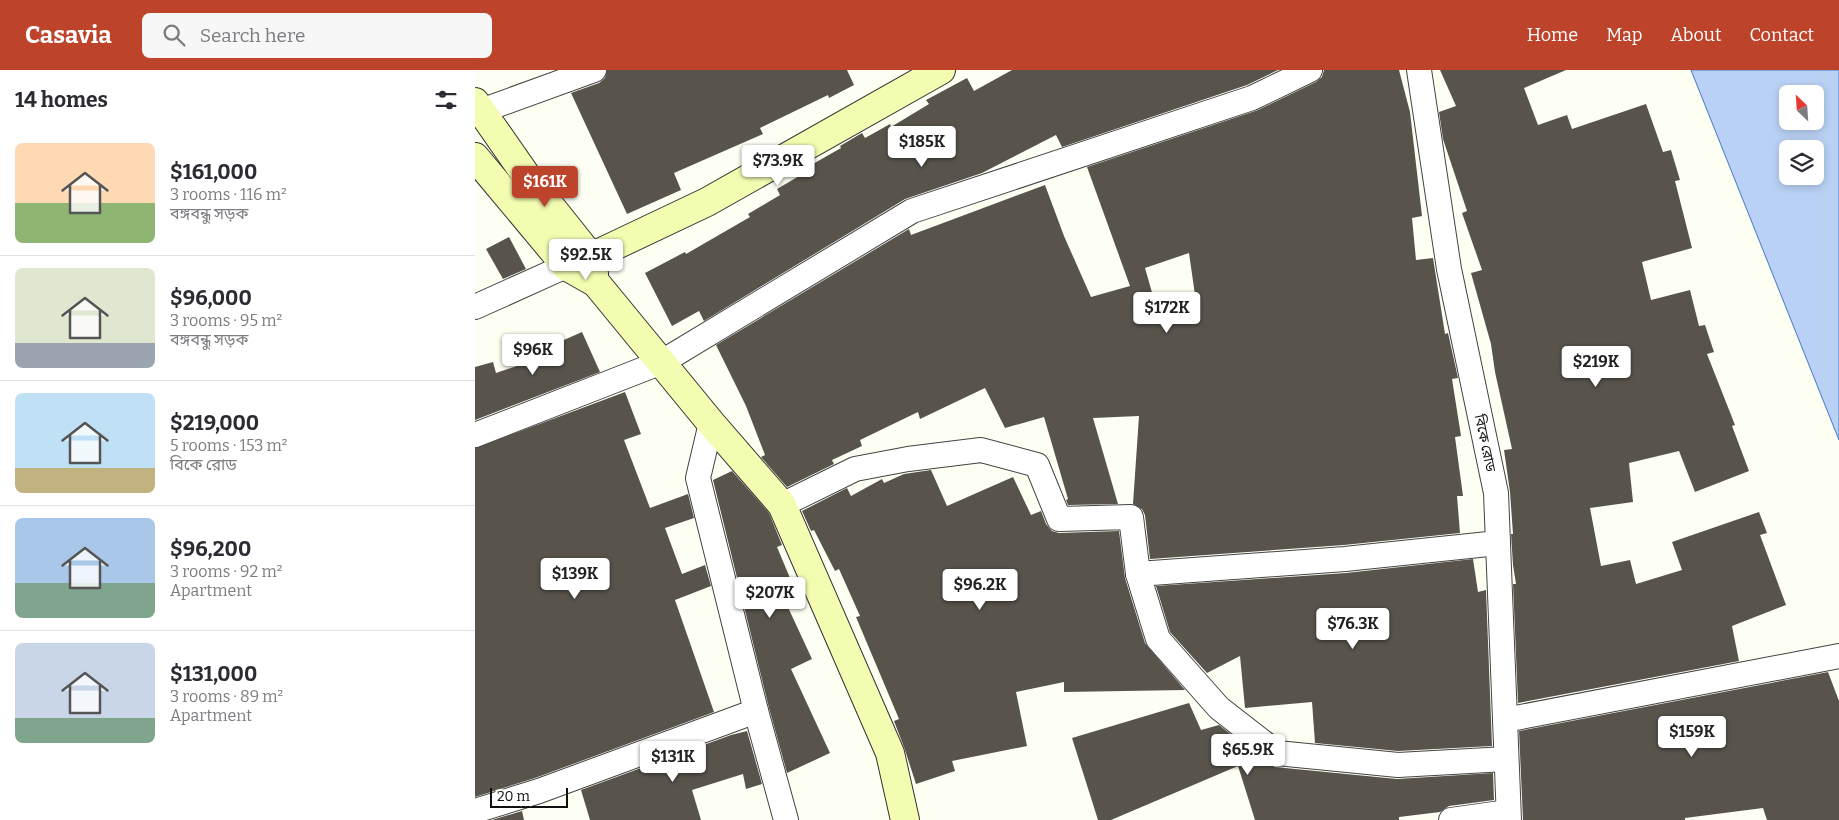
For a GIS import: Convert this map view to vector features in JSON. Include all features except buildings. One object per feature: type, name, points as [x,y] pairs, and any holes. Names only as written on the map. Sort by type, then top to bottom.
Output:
[{"type":"main road","points":[[565,266],[591,257],[707,202],[941,70]]},
{"type":"main road","points":[[477,109],[528,178],[591,257],[596,283]]},
{"type":"main road","points":[[475,157],[565,266],[596,283],[711,423],[782,505],[890,753],[905,820]]},
{"type":"street","points":[[477,109],[594,70]]},
{"type":"street","points":[[475,435],[662,362],[912,211],[1252,98],[1310,70]]},
{"type":"street","name":"বিকে রোড","points":[[1419,70],[1449,269],[1496,493],[1508,816]]},
{"type":"street","points":[[475,307],[565,266]]},
{"type":"street","points":[[711,423],[699,478],[756,711],[786,820]]},
{"type":"street","points":[[782,505],[855,469],[908,458],[981,450],[1037,465],[1059,519],[1131,517],[1138,574],[1158,639],[1219,708],[1277,753],[1398,765],[1506,760]]},
{"type":"street","points":[[1138,574],[1345,559],[1498,542]]},
{"type":"street","points":[[1505,720],[1839,656]]},
{"type":"street","points":[[475,811],[539,791],[756,711]]},
{"type":"street","points":[[1451,820],[1508,816]]},
{"type":"water","points":[[1691,70],[1839,70],[1839,440]]}]
